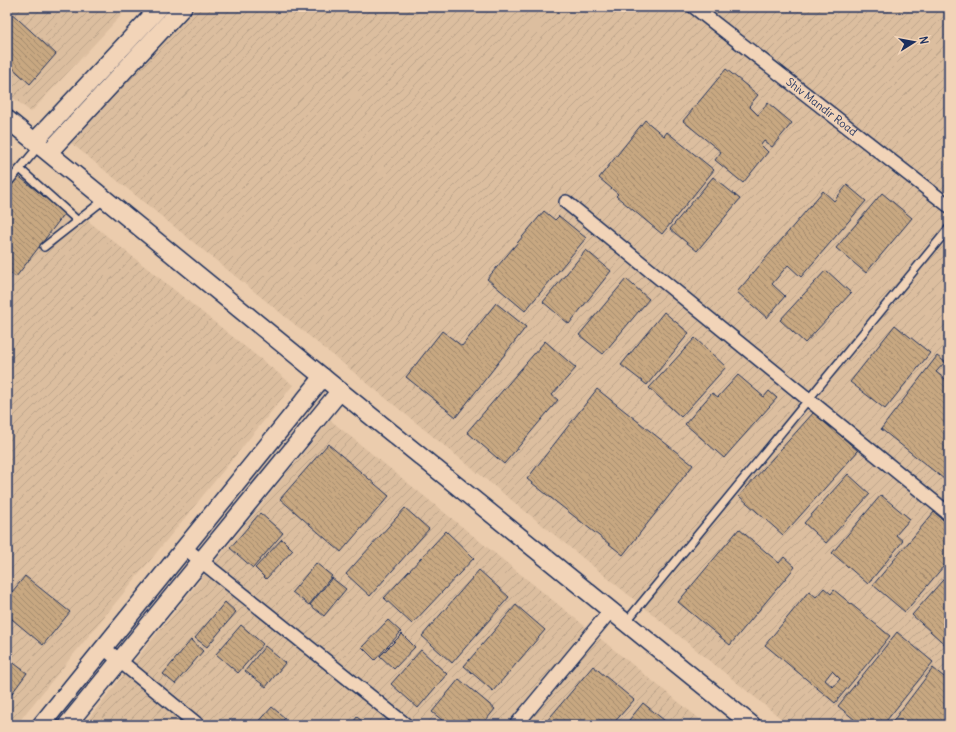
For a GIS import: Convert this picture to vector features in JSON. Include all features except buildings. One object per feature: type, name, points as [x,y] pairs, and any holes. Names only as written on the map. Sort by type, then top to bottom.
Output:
[{"type":"street","points":[[41,146],[160,7]]},
{"type":"street","points":[[41,146],[183,7]]},
{"type":"street","name":"Shiv Mandir Road","points":[[694,7],[949,206]]},
{"type":"street","points":[[7,119],[752,725]]},
{"type":"street","points":[[566,202],[949,514]]},
{"type":"street","points":[[41,725],[324,377]]},
{"type":"street","points":[[67,725],[340,391]]},
{"type":"street","points":[[185,548],[406,725]]},
{"type":"street","points":[[516,725],[611,610]]},
{"type":"street","points":[[104,648],[198,725]]},
{"type":"lane","points":[[7,184],[41,146]]},
{"type":"lane","points":[[20,169],[78,221]]},
{"type":"lane","points":[[44,247],[105,198]]},
{"type":"lane","points":[[626,622],[949,228]]},
{"type":"shaded area","points":[[7,7],[129,7],[31,112],[7,93]]},
{"type":"shaded area","points":[[195,7],[949,7],[949,725],[789,725],[71,143]]},
{"type":"shaded area","points":[[7,156],[293,385],[16,725],[7,725]]},
{"type":"shaded area","points":[[330,420],[707,725],[83,725]]}]
